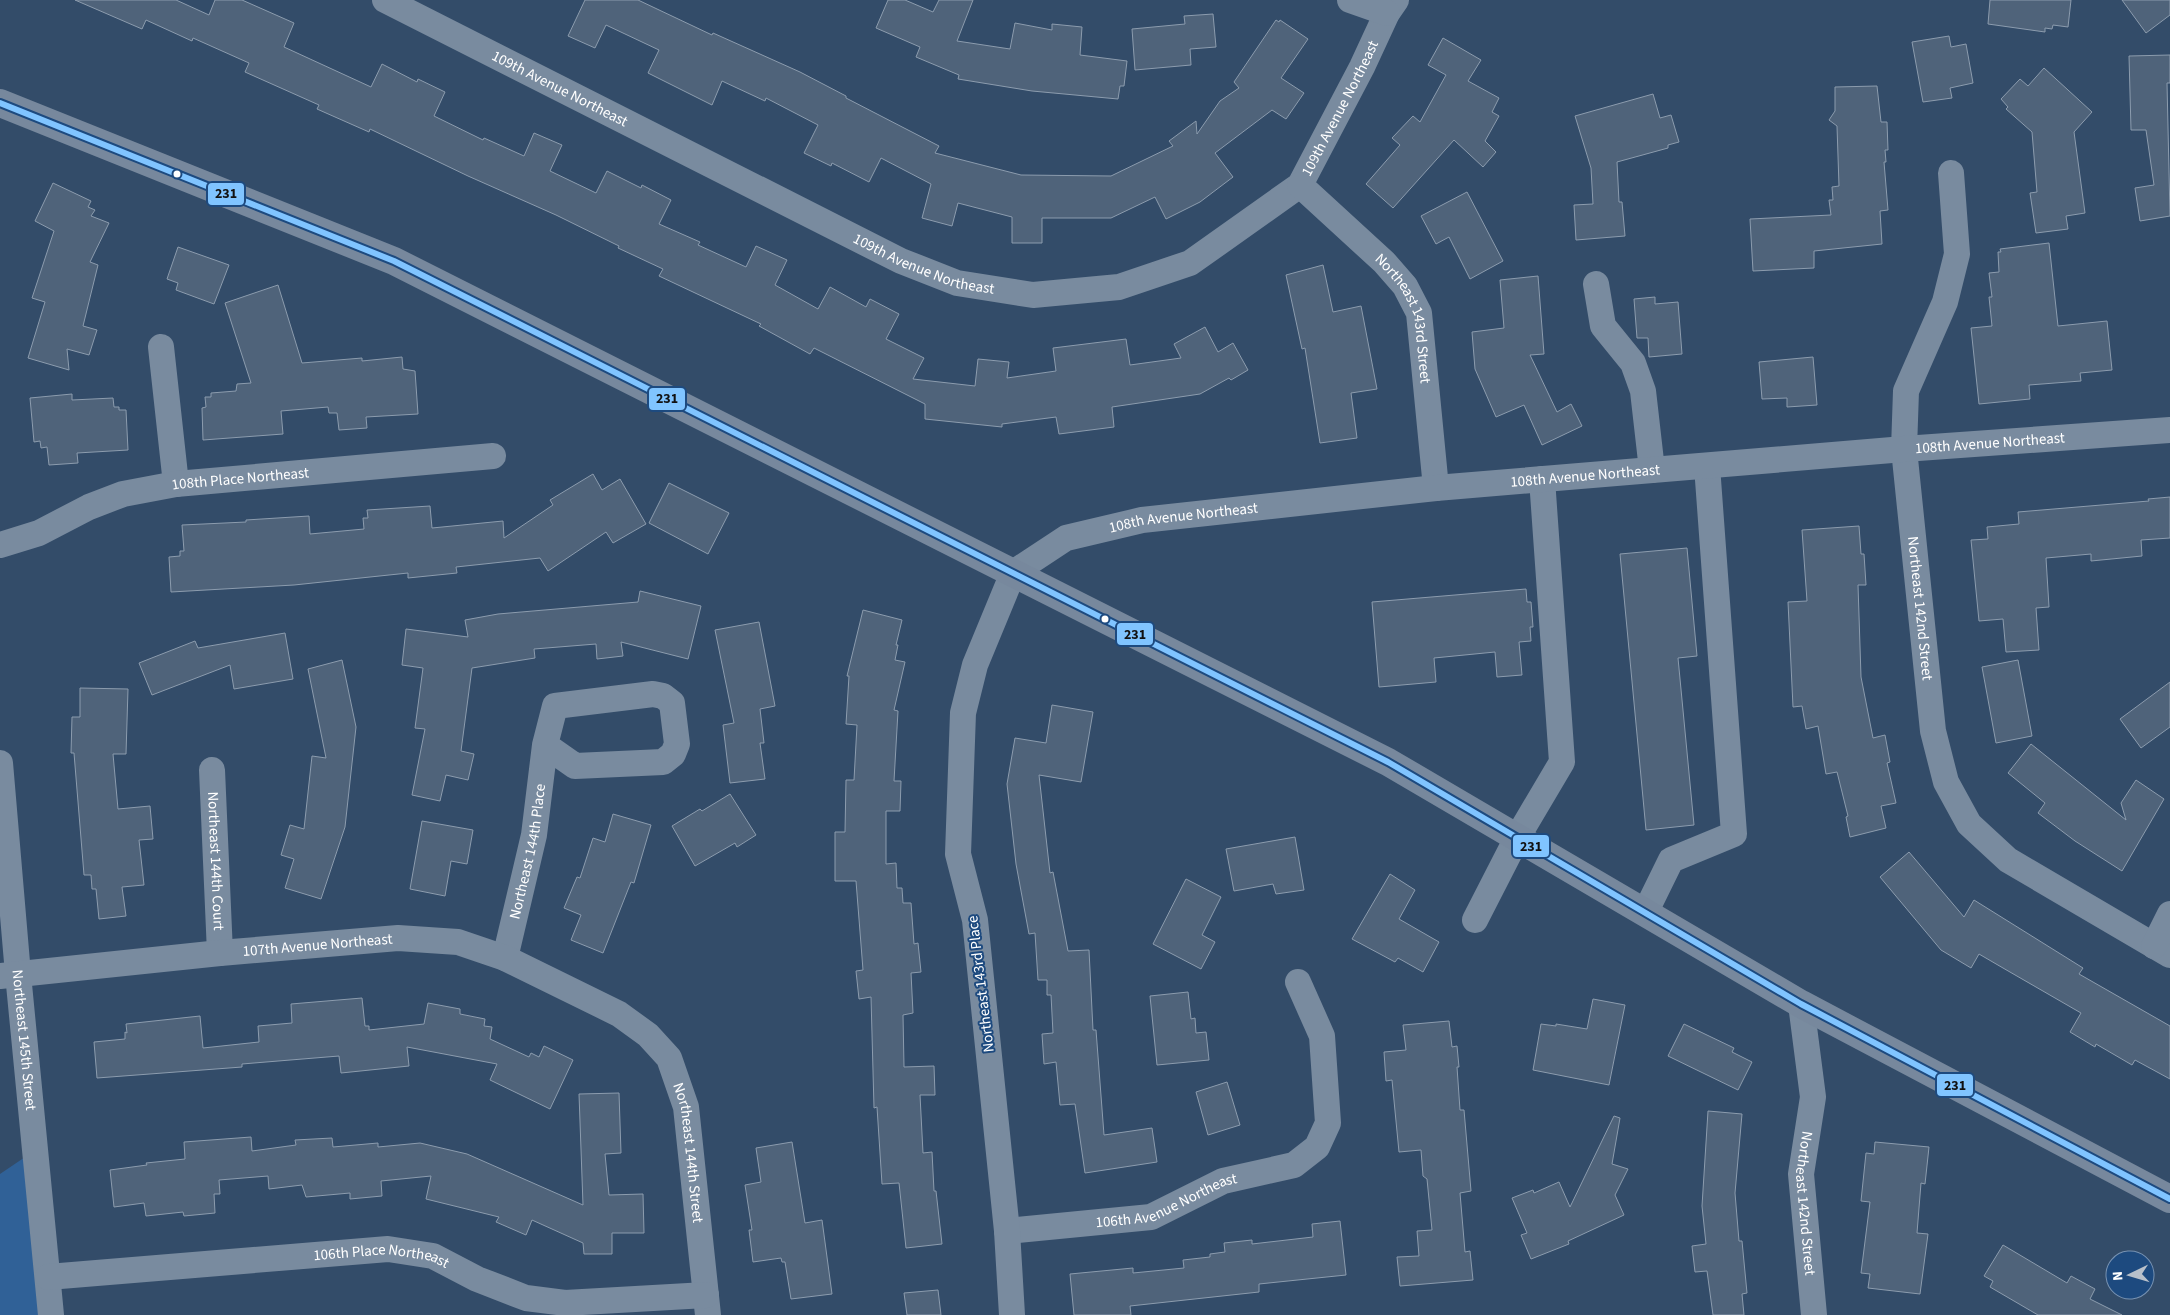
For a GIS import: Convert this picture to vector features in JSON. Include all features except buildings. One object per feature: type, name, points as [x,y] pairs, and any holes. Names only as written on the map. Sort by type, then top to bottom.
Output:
[{"type":"main road","points":[[0,103],[394,261],[1388,762],[1801,1004],[2170,1199]]},
{"type":"street","name":"109th Avenue Northeast","points":[[385,0],[901,261],[957,283],[1033,295],[1119,287],[1190,263],[1300,185],[1392,7]]},
{"type":"street","points":[[1350,0],[1392,7]]},
{"type":"street","name":"Northeast 142nd Street","points":[[1951,173],[1957,254],[1945,302],[1906,391],[1904,449],[1933,731],[1946,782],[1969,824],[2008,860],[2162,950]]},
{"type":"street","name":"Northeast 143rd Street","points":[[1300,185],[1384,262],[1405,286],[1419,312],[1436,488]]},
{"type":"street","points":[[1596,284],[1603,326],[1633,364],[1643,391],[1652,470]]},
{"type":"street","points":[[161,347],[176,484]]},
{"type":"street","name":"108th Avenue Northeast","points":[[1013,573],[1066,538],[1142,520],[1436,488],[1904,449],[2170,430]]},
{"type":"street","name":"108th Place Northeast","points":[[0,545],[39,533],[88,507],[124,494],[176,484],[493,456]]},
{"type":"street","points":[[1645,913],[1671,860],[1734,834],[1707,466]]},
{"type":"street","points":[[1475,920],[1517,838],[1562,762],[1542,479]]},
{"type":"street","name":"Northeast 143rd Place","points":[[1012,1315],[1007,1231],[975,920],[958,854],[963,714],[975,666],[1013,573]]},
{"type":"street","name":"Northeast 144th Place","points":[[504,958],[534,835],[545,745],[555,706],[653,694],[664,696],[672,703],[678,744],[673,754],[663,762],[575,766],[545,745]]},
{"type":"street","name":"Northeast 145th Street","points":[[0,763],[9,975],[48,1277],[51,1315]]},
{"type":"street","name":"Northeast 144th Court","points":[[212,770],[220,953]]},
{"type":"street","points":[[2162,950],[2170,914]]},
{"type":"street","name":"107th Avenue Northeast","points":[[9,975],[220,953],[398,938],[458,942],[504,958],[619,1014]]},
{"type":"street","name":"106th Avenue Northeast","points":[[1007,1231],[1151,1218],[1223,1181],[1294,1165],[1317,1147],[1328,1124],[1322,1036],[1298,982]]},
{"type":"street","name":"Northeast 142nd Street","points":[[1801,1004],[1814,1097],[1801,1174],[1814,1315]]},
{"type":"street","name":"Northeast 144th Street","points":[[619,1014],[648,1035],[669,1058],[686,1107],[707,1305]]},
{"type":"street","name":"106th Place Northeast","points":[[48,1277],[388,1249],[434,1256],[477,1279],[526,1298],[565,1303],[707,1305]]},
{"type":"shaded area","points":[[34,1151],[51,1315],[0,1315],[0,1174]]},
{"type":"transit line","name":"231","points":[[0,103],[394,261],[1388,762],[1801,1004],[2170,1199]]}]
